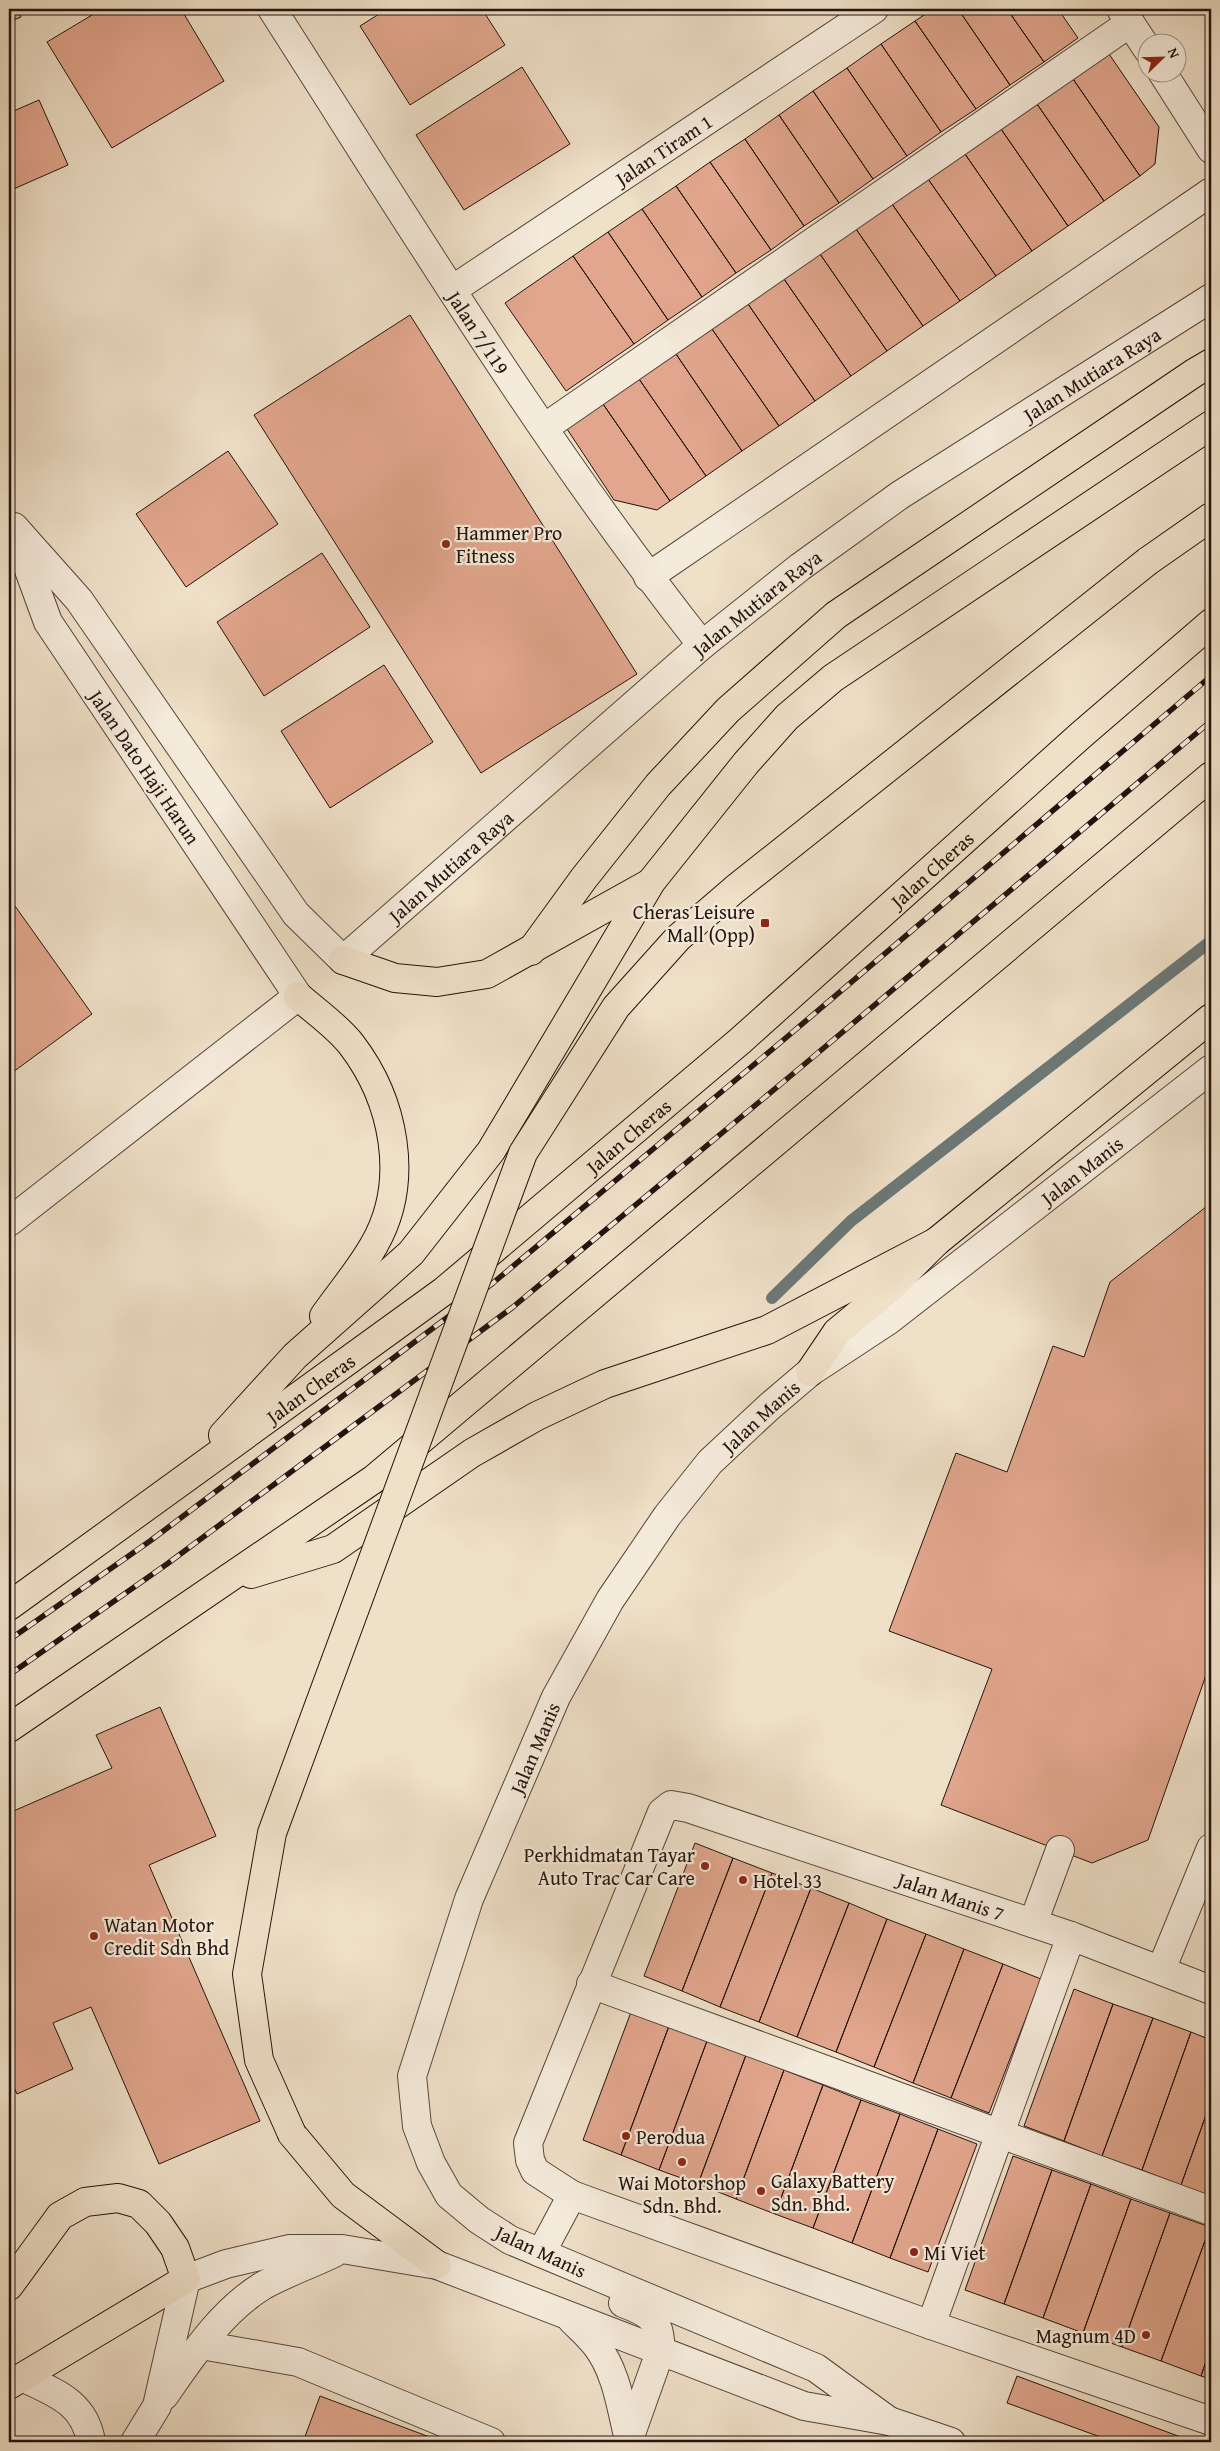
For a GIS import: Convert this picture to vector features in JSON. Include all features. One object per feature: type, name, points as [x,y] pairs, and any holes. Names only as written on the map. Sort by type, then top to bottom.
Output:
[{"type":"highway","points":[[531,951],[584,878],[658,785],[728,710],[836,616],[1194,372],[1211,364]]},
{"type":"highway","points":[[183,1478],[296,1356],[411,1253],[491,1151],[651,882],[746,763],[787,717],[833,678],[1211,425]]},
{"type":"highway","points":[[437,2265],[343,2195],[292,2134],[259,2060],[247,1974],[272,1833],[523,1154],[616,1007],[678,938],[735,888],[1148,561],[1211,518]]},
{"type":"highway","name":"Jalan Cheras","points":[[9,1606],[183,1478],[444,1291],[740,1042],[1081,734],[1211,623]]},
{"type":"highway","points":[[9,1728],[374,1479],[1211,776]]},
{"type":"highway","points":[[342,960],[395,978],[437,982],[487,974],[651,882]]},
{"type":"highway","points":[[296,1356],[375,1244],[390,1205],[396,1169],[391,1126],[379,1090],[351,1044],[298,996]]},
{"type":"highway","points":[[810,1372],[837,1332],[890,1288],[936,1242],[1018,1178],[1211,1018]]},
{"type":"highway","points":[[225,1581],[333,1549],[472,1453],[537,1416],[605,1384],[767,1330],[936,1242]]},
{"type":"highway","points":[[9,2286],[60,2216],[85,2202],[118,2198],[139,2204],[158,2223],[175,2248],[186,2279],[16,2381]]},
{"type":"street","name":"Jalan 7/119","points":[[272,9],[452,290],[544,428],[648,577],[702,645]]},
{"type":"street","name":"Jalan Tiram 1","points":[[452,290],[874,9]]},
{"type":"street","points":[[544,428],[1126,16],[1138,35]]},
{"type":"street","points":[[1168,82],[1211,149]]},
{"type":"street","points":[[648,577],[1211,192]]},
{"type":"street","name":"Jalan Mutiara Raya","points":[[342,960],[702,645],[800,567],[900,495],[1211,298]]},
{"type":"street","name":"Jalan Dato Haji Harun","points":[[11,522],[79,600],[296,914],[342,960]]},
{"type":"street","name":"Jalan Dato Haji Harun","points":[[11,522],[48,622],[298,996]]},
{"type":"street","points":[[9,1222],[298,996]]},
{"type":"street","name":"Jalan Manis","points":[[889,2421],[816,2368],[510,2240],[466,2209],[449,2195],[431,2163],[417,2126],[412,2076],[469,1899],[556,1697],[610,1600],[667,1516],[710,1462],[810,1372],[889,1320],[1211,1069]]},
{"type":"street","name":"Jalan Manis 7","points":[[591,1984],[662,1812],[671,1805],[688,1808],[1071,1936],[1211,1990]]},
{"type":"street","points":[[1161,1970],[1211,1848]]},
{"type":"street","points":[[1033,1923],[1060,1850]]},
{"type":"street","points":[[931,2325],[1071,1936]]},
{"type":"street","points":[[1211,2211],[591,1984],[528,2144],[530,2160],[535,2171],[572,2195],[931,2325],[1211,2421]]},
{"type":"street","points":[[542,2253],[572,2195]]},
{"type":"street","points":[[466,2209],[488,2248],[647,2312],[657,2327],[661,2338],[660,2352],[628,2441]]},
{"type":"street","points":[[134,2442],[156,2406],[201,2345],[239,2304],[264,2285],[342,2249]]},
{"type":"street","name":"Jalan Manis","points":[[186,2279],[226,2264],[289,2250],[342,2249],[437,2265],[804,2406],[889,2421],[951,2442]]},
{"type":"street","points":[[156,2406],[186,2279]]},
{"type":"street","points":[[568,2316],[596,2345],[608,2364],[615,2383],[628,2441]]},
{"type":"street","points":[[201,2345],[298,2362],[491,2442]]},
{"type":"street","points":[[16,2381],[66,2398],[84,2417],[91,2442]]},
{"type":"building","points":[[9,9],[18,9],[21,17],[9,22]]},
{"type":"building","points":[[102,9],[181,9],[224,81],[112,148],[47,42]]},
{"type":"building","points":[[387,9],[482,9],[505,45],[410,105],[360,26]]},
{"type":"building","points":[[933,9],[958,9],[1010,85],[976,109],[915,21]]},
{"type":"building","points":[[958,9],[1007,9],[1044,62],[1010,85]]},
{"type":"building","points":[[1007,9],[1058,9],[1078,38],[1044,62]]},
{"type":"building","points":[[915,21],[976,109],[941,132],[881,44]]},
{"type":"building","points":[[881,44],[941,132],[907,156],[847,68]]},
{"type":"building","points":[[1109,54],[1159,127],[1155,164],[1140,176],[1073,79]]},
{"type":"building","points":[[522,67],[570,144],[464,210],[416,135]]},
{"type":"building","points":[[847,68],[907,156],[873,179],[813,91]]},
{"type":"building","points":[[1073,79],[1140,176],[1104,201],[1037,104]]},
{"type":"building","points":[[813,91],[873,179],[839,203],[779,115]]},
{"type":"building","points":[[39,100],[68,165],[9,191],[9,113]]},
{"type":"building","points":[[1037,104],[1104,201],[1068,226],[1001,129]]},
{"type":"building","points":[[779,115],[839,203],[804,226],[745,139]]},
{"type":"building","points":[[1001,129],[1068,226],[1032,251],[965,154]]},
{"type":"building","points":[[745,139],[804,226],[771,250],[710,162]]},
{"type":"building","points":[[965,154],[1032,251],[996,276],[928,179]]},
{"type":"building","points":[[710,162],[771,250],[736,273],[676,186]]},
{"type":"building","points":[[928,179],[996,276],[960,301],[892,204]]},
{"type":"building","points":[[676,186],[736,273],[702,297],[642,209]]},
{"type":"building","points":[[892,204],[960,301],[923,326],[856,229]]},
{"type":"building","points":[[642,209],[702,297],[668,320],[608,232]]},
{"type":"building","points":[[856,229],[923,326],[887,351],[820,254]]},
{"type":"building","points":[[608,232],[668,320],[634,344],[573,256]]},
{"type":"building","points":[[820,254],[887,351],[851,376],[784,279]]},
{"type":"building","points":[[573,256],[634,344],[566,391],[505,303]]},
{"type":"building","points":[[784,279],[851,376],[815,401],[748,304]]},
{"type":"building","points":[[748,304],[815,401],[779,426],[712,329]]},
{"type":"building","name":"Hammer Pro Fitness","points":[[410,315],[637,674],[481,773],[254,415]]},
{"type":"building","points":[[712,329],[779,426],[742,451],[676,354]]},
{"type":"building","points":[[676,354],[742,451],[706,476],[639,379]]},
{"type":"building","points":[[639,379],[706,476],[670,501],[603,404]]},
{"type":"building","points":[[603,404],[670,501],[657,510],[614,500],[567,429]]},
{"type":"building","points":[[228,451],[278,524],[186,587],[136,514]]},
{"type":"building","points":[[322,553],[370,627],[264,696],[217,622]]},
{"type":"building","points":[[384,665],[433,742],[330,808],[281,731]]},
{"type":"building","points":[[9,900],[92,1014],[9,1075]]},
{"type":"building","points":[[1211,1203],[1211,1661],[1148,1840],[1092,1863],[941,1805],[992,1669],[889,1631],[956,1453],[1007,1472],[1053,1346],[1084,1357],[1110,1282]]},
{"type":"building","name":"Watan Motor Credit Sdn Bhd","points":[[160,1707],[216,1836],[149,1865],[260,2121],[159,2164],[91,2007],[53,2023],[73,2069],[17,2094],[9,2076],[9,1813],[112,1768],[96,1735]]},
{"type":"building","points":[[695,1843],[733,1858],[682,1991],[644,1976]]},
{"type":"building","points":[[733,1858],[772,1873],[720,2007],[682,1991]]},
{"type":"building","points":[[772,1873],[811,1888],[759,2022],[720,2007]]},
{"type":"building","points":[[811,1888],[849,1903],[797,2037],[759,2022]]},
{"type":"building","points":[[849,1903],[887,1919],[836,2052],[797,2037]]},
{"type":"building","points":[[887,1919],[926,1934],[874,2067],[836,2052]]},
{"type":"building","points":[[926,1934],[964,1949],[913,2083],[874,2067]]},
{"type":"building","points":[[964,1949],[1003,1964],[951,2098],[913,2083]]},
{"type":"building","points":[[1003,1964],[1041,1979],[989,2113],[951,2098]]},
{"type":"building","points":[[1074,1989],[1113,2004],[1064,2141],[1024,2126]]},
{"type":"building","points":[[1113,2004],[1153,2018],[1102,2156],[1064,2141]]},
{"type":"building","points":[[631,2012],[669,2026],[621,2155],[583,2140]]},
{"type":"building","points":[[1153,2018],[1191,2032],[1142,2170],[1102,2156]]},
{"type":"building","points":[[669,2026],[707,2041],[659,2170],[621,2155]]},
{"type":"building","points":[[1191,2032],[1211,2040],[1211,2101],[1181,2185],[1142,2170]]},
{"type":"building","points":[[707,2041],[746,2055],[698,2184],[659,2170]]},
{"type":"building","points":[[746,2055],[784,2070],[736,2199],[698,2184]]},
{"type":"building","points":[[784,2070],[823,2085],[775,2214],[736,2199]]},
{"type":"building","points":[[823,2085],[861,2100],[813,2228],[775,2214]]},
{"type":"building","points":[[861,2100],[900,2114],[852,2243],[813,2228]]},
{"type":"building","points":[[1211,2101],[1211,2196],[1181,2185]]},
{"type":"building","points":[[900,2114],[938,2129],[890,2258],[852,2243]]},
{"type":"building","points":[[938,2129],[977,2144],[928,2272],[890,2258]]},
{"type":"building","points":[[1013,2156],[1052,2170],[1004,2304],[965,2290]]},
{"type":"building","points":[[1052,2170],[1091,2184],[1043,2318],[1004,2304]]},
{"type":"building","points":[[1091,2184],[1131,2199],[1083,2333],[1043,2318]]},
{"type":"building","points":[[1131,2199],[1170,2213],[1122,2347],[1083,2333]]},
{"type":"building","points":[[1170,2213],[1210,2227],[1161,2361],[1122,2347]]},
{"type":"building","points":[[1210,2227],[1211,2347],[1201,2376],[1161,2361]]},
{"type":"building","points":[[1211,2347],[1211,2379],[1201,2376]]},
{"type":"building","points":[[1017,2376],[1194,2442],[1114,2442],[1007,2403]]},
{"type":"building","points":[[320,2396],[443,2442],[303,2442]]},
{"type":"waterway","points":[[772,1298],[851,1221],[1211,941]]},
{"type":"railway","points":[[9,1640],[150,1541],[493,1283],[781,1042],[1211,676]]},
{"type":"railway","points":[[9,1675],[167,1564],[513,1307],[1211,721]]},
{"type":"place","name":"Hammer Pro Fitness","points":[[446,544]]},
{"type":"place","name":"Cheras Leisure Mall (Opp)","points":[[765,923]]},
{"type":"place","name":"Perkhidmatan Tayar Auto Trac Car Care","points":[[705,1866]]},
{"type":"place","name":"Hotel 33","points":[[743,1880]]},
{"type":"place","name":"Watan Motor Credit Sdn Bhd","points":[[94,1936]]},
{"type":"place","name":"Perodua","points":[[626,2136]]},
{"type":"place","name":"Wai Motorshop Sdn. Bhd.","points":[[682,2162]]},
{"type":"place","name":"Galaxy Battery Sdn. Bhd.","points":[[761,2191]]},
{"type":"place","name":"Mi Viet","points":[[914,2252]]},
{"type":"place","name":"Magnum 4D","points":[[1146,2335]]}]
